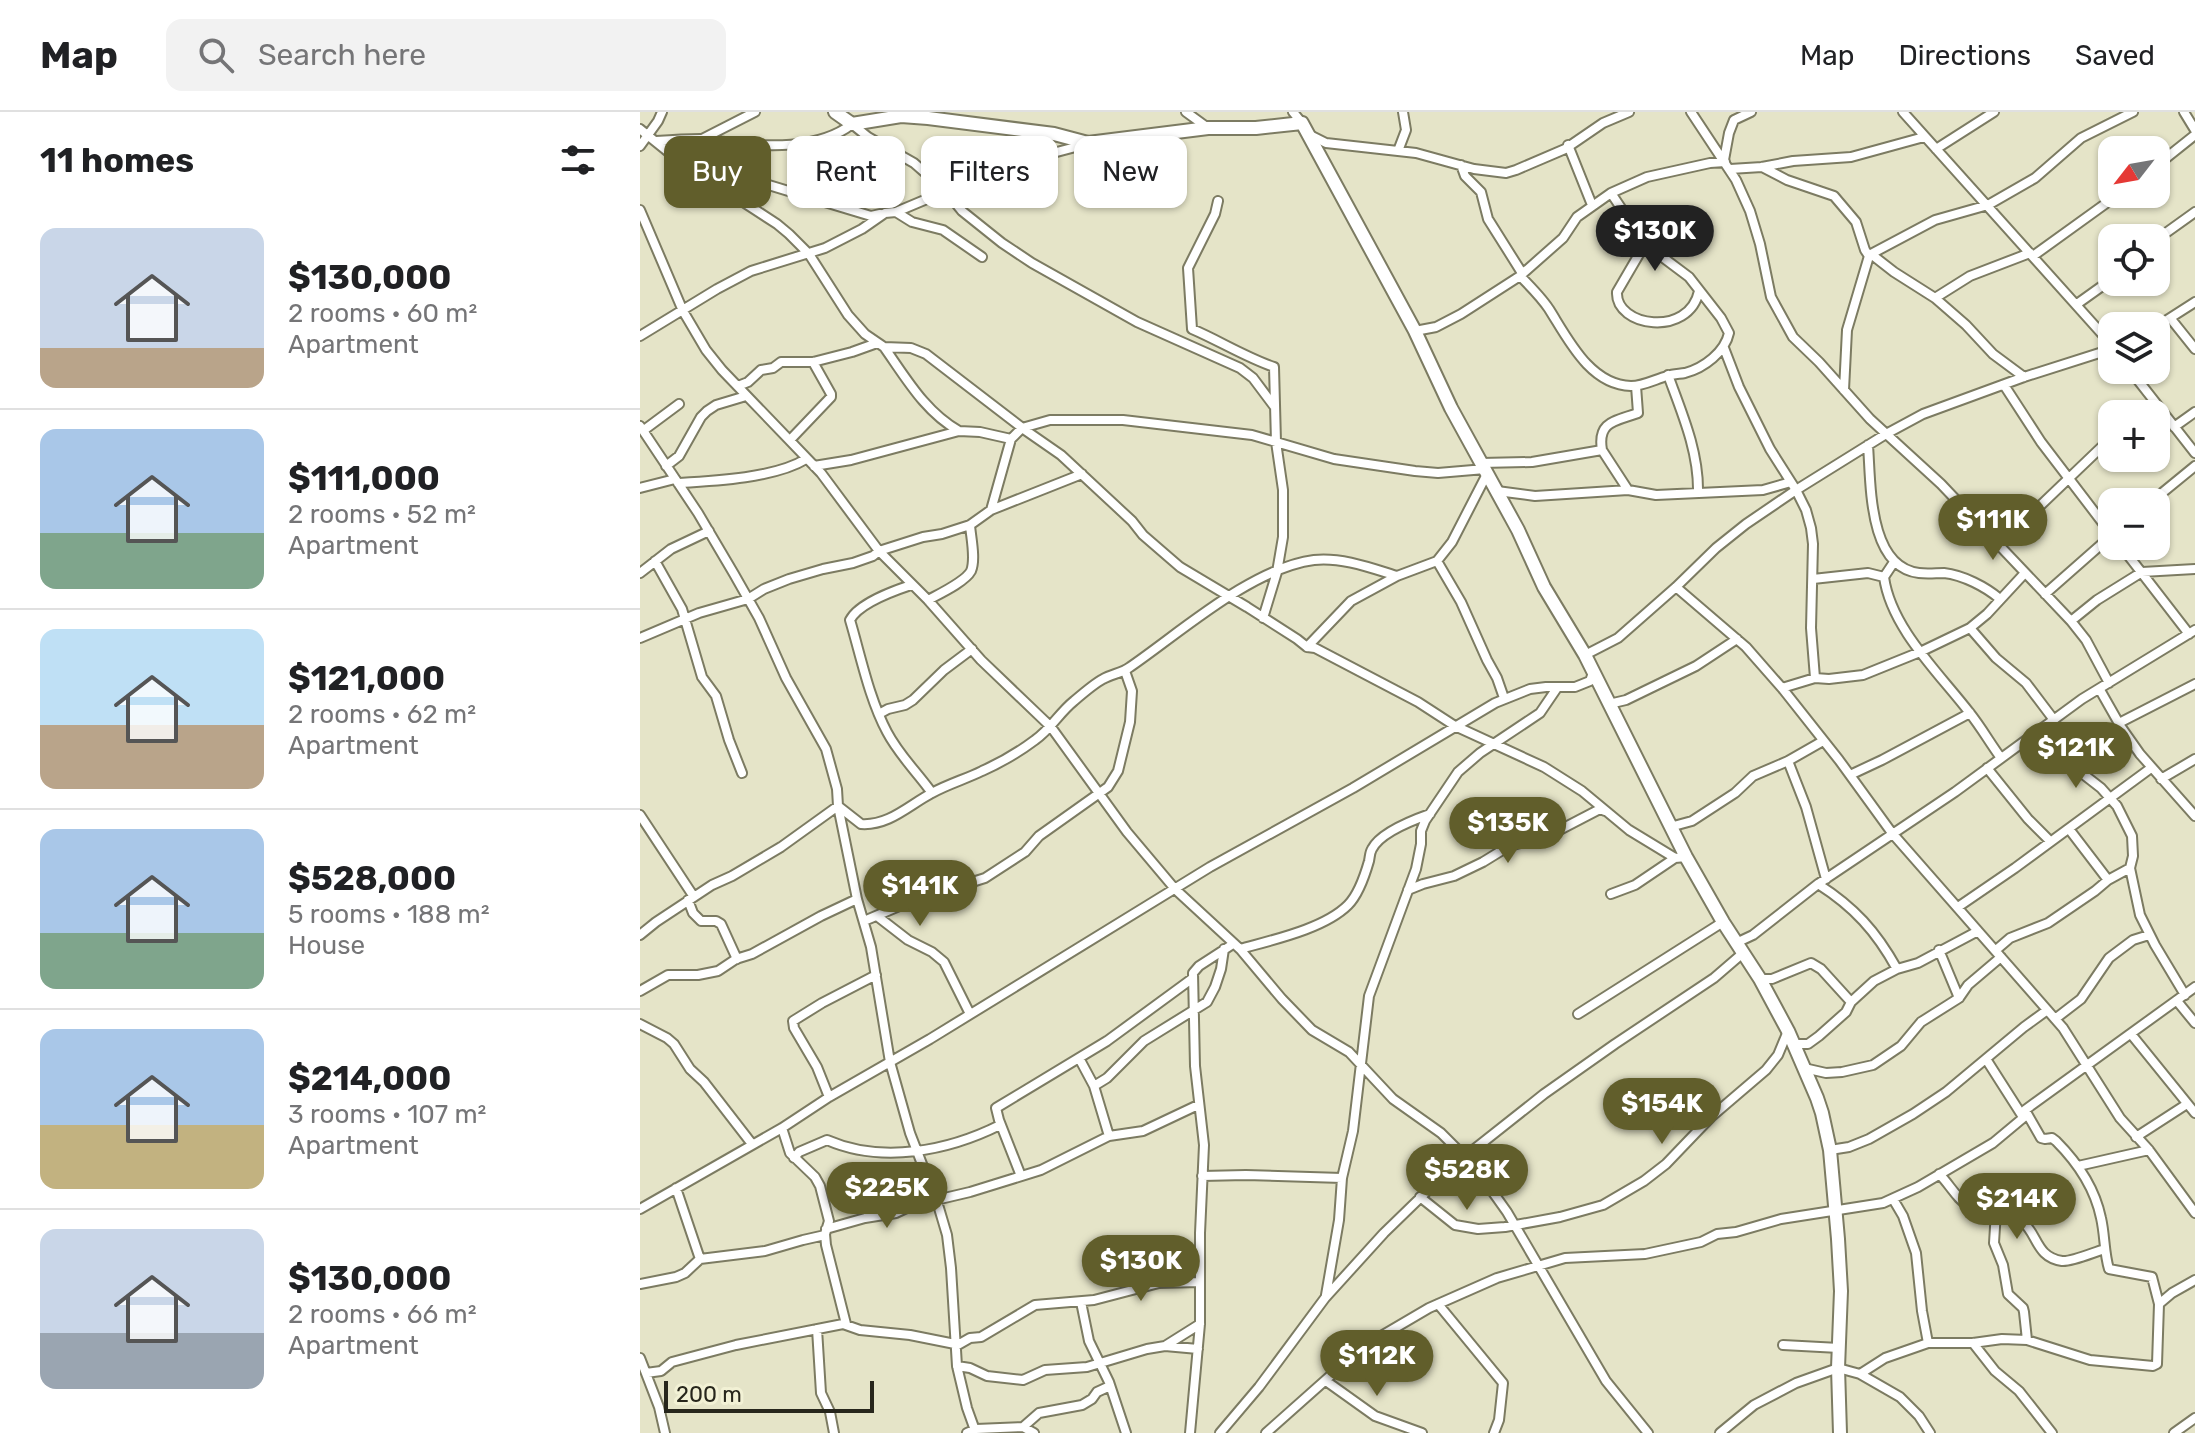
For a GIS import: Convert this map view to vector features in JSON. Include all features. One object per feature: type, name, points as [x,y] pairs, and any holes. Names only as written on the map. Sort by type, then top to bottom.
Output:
[{"type":"main road","points":[[835,112],[852,124],[901,116],[1054,134],[1074,139]]},
{"type":"main road","points":[[1144,136],[1208,128],[1305,128],[1415,331],[1451,408],[1497,491],[1544,587],[1585,655],[1670,827],[1680,858],[1760,979],[1788,1031],[1822,1113],[1830,1150],[1841,1291],[1838,1368],[1840,1433]]},
{"type":"street","points":[[640,146],[662,112]]},
{"type":"street","points":[[708,136],[755,112]]},
{"type":"street","points":[[1186,112],[1208,128]]},
{"type":"street","points":[[1293,112],[1305,128],[1326,143],[1416,153],[1506,173],[1565,149],[1603,123],[1629,112]]},
{"type":"street","points":[[1398,151],[1406,130],[1403,112]]},
{"type":"street","points":[[1691,112],[1726,164],[1750,211],[1771,297],[1793,337],[1886,434],[1941,484],[2071,621],[2086,640],[2109,683]]},
{"type":"street","points":[[1726,164],[1731,126],[1734,120],[1751,112]]},
{"type":"street","points":[[1903,112],[2098,330]]},
{"type":"street","points":[[1936,149],[1994,112]]},
{"type":"street","points":[[1844,390],[1847,330],[1870,255],[1935,220],[1988,205],[2035,178],[2081,138],[2133,112]]},
{"type":"street","points":[[2170,154],[2195,133],[2184,112]]},
{"type":"street","points":[[771,145],[839,134],[852,124],[921,169]]},
{"type":"street","points":[[648,135],[664,148]]},
{"type":"street","points":[[1415,331],[1436,327],[1461,314],[1521,275],[1563,238],[1577,217],[1592,205],[1647,177],[1710,163],[1762,167],[1783,162],[1851,157],[1924,137]]},
{"type":"street","points":[[1568,145],[1592,205]]},
{"type":"street","points":[[1461,165],[1465,176],[1481,192],[1488,219],[1521,275],[1548,308],[1582,360],[1607,379],[1636,386],[1701,366],[1724,348],[1729,333],[1726,326],[1689,277],[1645,244],[1611,193]]},
{"type":"street","points":[[1762,167],[1787,180],[1834,196],[1856,222],[1865,250],[1870,255],[1935,298],[1993,354],[2024,377]]},
{"type":"street","points":[[771,186],[871,216],[896,212],[921,202]]},
{"type":"street","points":[[1218,201],[1215,214],[1188,268],[1192,329],[1248,358],[1274,367],[1276,442],[1283,490],[1283,537],[1277,572],[1263,618]]},
{"type":"street","points":[[752,208],[777,224],[809,254],[848,315],[880,345],[927,407],[959,431]]},
{"type":"street","points":[[960,208],[1032,263],[1137,322],[1240,368],[1253,378],[1274,406]]},
{"type":"street","points":[[1935,298],[1970,276],[2032,254],[2099,208]]},
{"type":"street","points":[[640,210],[683,311],[706,350],[838,494],[879,551],[1051,727],[1136,844],[1175,889],[1236,946],[1312,1030],[1349,1052],[1393,1099],[1441,1133],[1465,1156],[1515,1225],[1606,1381],[1648,1433]]},
{"type":"street","points":[[896,212],[912,222],[943,230],[982,257]]},
{"type":"street","points":[[2170,230],[2195,212]]},
{"type":"street","points":[[642,332],[751,271],[809,254],[862,229],[885,213]]},
{"type":"street","points":[[1645,244],[1617,292],[1617,298],[1625,310],[1643,321],[1657,323],[1677,320],[1690,310],[1699,291]]},
{"type":"street","points":[[2077,304],[2098,289]]},
{"type":"street","points":[[2195,302],[2171,319],[2195,349]]},
{"type":"street","points":[[738,386],[748,382],[761,370],[773,368],[781,362],[813,362],[880,345],[919,350],[1061,455],[1180,567],[1307,647],[1315,648],[1418,702],[1492,745],[1544,767],[1582,791],[1629,830],[1680,858]]},
{"type":"street","points":[[1724,348],[1739,387],[1770,449],[1806,510],[1811,528],[1811,628],[1815,678]]},
{"type":"street","points":[[1585,655],[1618,638],[1716,548],[1793,486],[1923,414],[2098,352]]},
{"type":"street","points":[[790,440],[831,397],[813,362]]},
{"type":"street","points":[[1668,375],[1694,453],[1699,474],[1698,493]]},
{"type":"street","points":[[2004,385],[2041,442],[2098,516]]},
{"type":"street","points":[[1628,490],[1602,450],[1600,437],[1605,427],[1638,413],[1636,386]]},
{"type":"street","points":[[666,466],[679,456],[707,411],[746,396]]},
{"type":"street","points":[[679,404],[642,428],[709,531],[748,599],[786,678],[826,749],[876,975],[890,1062],[901,1105],[947,1235],[957,1366],[973,1432],[1023,1427],[1034,1433]]},
{"type":"street","points":[[2174,427],[2195,412]]},
{"type":"street","points":[[991,510],[1011,439],[1022,428],[1059,419],[1123,420],[1241,433],[1334,459],[1438,473],[1602,450]]},
{"type":"street","points":[[2170,422],[2195,453]]},
{"type":"street","points":[[640,488],[676,481],[718,480],[810,463],[851,460],[959,431],[1011,439]]},
{"type":"street","points":[[1868,445],[1879,537],[1894,562],[1905,570],[1917,573],[1944,573],[1959,577],[1989,589],[2000,599]]},
{"type":"street","points":[[1999,545],[2098,450]]},
{"type":"street","points":[[2168,488],[2195,466]]},
{"type":"street","points":[[1307,647],[1351,601],[1397,576],[1437,561],[1452,542],[1484,468]]},
{"type":"street","points":[[640,638],[685,619],[748,599],[789,579],[853,563],[879,551],[970,525],[991,510],[1082,474]]},
{"type":"street","points":[[1497,491],[1535,496],[1628,490],[1656,495],[1793,486]]},
{"type":"street","points":[[928,600],[966,576],[971,569],[970,525]]},
{"type":"street","points":[[640,573],[671,549],[709,531]]},
{"type":"street","points":[[2045,594],[2098,547]]},
{"type":"street","points":[[838,806],[861,824],[869,825],[888,820],[932,793],[986,770],[1036,740],[1075,700],[1103,679],[1125,671],[1229,596],[1277,572],[1310,561],[1330,560],[1397,576]]},
{"type":"street","points":[[1220,1433],[1259,1387],[1325,1298],[1420,1197],[1465,1156],[1544,1094],[1714,978],[1753,935],[1818,884],[1955,792],[2082,699],[2193,634],[2132,560]]},
{"type":"street","points":[[655,561],[685,619],[702,677],[716,696],[742,773]]},
{"type":"street","points":[[1437,561],[1461,602],[1504,698]]},
{"type":"street","points":[[1894,562],[1884,577],[1892,606],[1920,652],[1970,713],[2001,758]]},
{"type":"street","points":[[2071,621],[2097,600],[2142,572],[2195,569]]},
{"type":"street","points":[[1813,579],[1868,573],[1884,577]]},
{"type":"street","points":[[1782,688],[1815,678],[1863,675],[1920,652],[1970,628],[2024,574]]},
{"type":"street","points":[[911,585],[888,593],[854,613],[850,620],[886,731],[932,793]]},
{"type":"street","points":[[1676,587],[1737,639],[1782,688],[1892,833],[2063,1028],[2120,1118],[2149,1150],[2195,1213]]},
{"type":"street","points":[[1970,628],[1996,658],[2026,683],[2086,777],[2111,798],[2125,819],[2132,836],[2130,868],[2137,906],[2195,1023]]},
{"type":"street","points":[[1609,704],[1626,700],[1696,666],[1737,639]]},
{"type":"street","points":[[879,714],[913,700],[944,670],[972,649]]},
{"type":"street","points":[[864,921],[930,893],[985,878],[1025,852],[1039,836],[1108,787],[1118,771],[1130,722],[1132,691],[1125,671]]},
{"type":"street","points":[[640,1209],[782,1128],[1175,889],[1504,698],[1537,687],[1582,685],[1590,681],[1593,673]]},
{"type":"street","points":[[2119,723],[2195,684]]},
{"type":"street","points":[[1325,1298],[1339,1220],[1342,1178],[1353,1131],[1369,996],[1419,857],[1421,831],[1458,772],[1540,713],[1557,688]]},
{"type":"street","points":[[2100,690],[2151,768],[2195,816]]},
{"type":"street","points":[[1850,775],[1970,713]]},
{"type":"street","points":[[1670,827],[1692,821],[1735,793],[1753,776],[1823,741]]},
{"type":"street","points":[[2161,779],[2195,759]]},
{"type":"street","points":[[1788,761],[1806,807],[1826,879]]},
{"type":"street","points":[[1987,768],[2050,841]]},
{"type":"street","points":[[1958,907],[2151,768]]},
{"type":"street","points":[[640,935],[691,898],[781,847],[838,806]]},
{"type":"street","points":[[1408,890],[1454,876],[1509,846],[1550,835],[1600,809],[1607,811]]},
{"type":"street","points":[[1190,1433],[1200,1324],[1204,1145],[1198,1105],[1194,970],[1224,949],[1284,937],[1340,912],[1356,894],[1373,846],[1396,829],[1430,814]]},
{"type":"street","points":[[640,815],[691,898],[693,913],[701,921],[721,924],[737,959]]},
{"type":"street","points":[[2069,829],[2108,880]]},
{"type":"street","points":[[1611,894],[1645,879],[1680,858]]},
{"type":"street","points":[[1804,1068],[1826,1073],[1873,1065],[1901,1046],[1921,1022],[1959,998],[2010,938],[2048,923],[2130,868]]},
{"type":"street","points":[[1818,884],[1856,912],[1888,952],[1897,969]]},
{"type":"street","points":[[640,991],[668,975],[718,971],[857,899]]},
{"type":"street","points":[[877,916],[944,962],[970,1014]]},
{"type":"street","points":[[1578,1014],[1723,922]]},
{"type":"street","points":[[1794,1044],[1808,1044],[1819,1036],[1874,981],[1918,963],[1978,931]]},
{"type":"street","points":[[2055,1019],[2081,999],[2109,958],[2133,940],[2149,935]]},
{"type":"street","points":[[1094,1086],[1107,1078],[1144,1041],[1207,1002],[1221,969],[1224,949]]},
{"type":"street","points":[[1939,950],[1959,998]]},
{"type":"street","points":[[1760,979],[1772,979],[1811,963],[1851,1002]]},
{"type":"street","points":[[829,1097],[793,1021],[876,975]]},
{"type":"street","points":[[1021,1176],[1000,1125],[996,1111],[998,1106],[1107,1041],[1193,978]]},
{"type":"street","points":[[1266,1433],[1383,1335],[1411,1317],[1497,1278],[1565,1258],[1645,1254],[1781,1219],[1893,1199],[1993,1143],[2024,1114],[2195,987]]},
{"type":"street","points":[[1830,1150],[1869,1139],[1913,1114],[1946,1092],[2046,1011]]},
{"type":"street","points":[[640,1024],[671,1041],[752,1144]]},
{"type":"street","points":[[1420,1197],[1449,1221],[1462,1227],[1485,1229],[1560,1217],[1603,1205],[1666,1164],[1720,1109],[1766,1070],[1778,1055],[1788,1031]]},
{"type":"street","points":[[2131,1034],[2195,1113]]},
{"type":"street","points":[[1079,1058],[1094,1086],[1109,1136]]},
{"type":"street","points":[[1860,1374],[1885,1358],[1928,1343],[1973,1343],[2002,1339],[2027,1340],[2090,1360],[2157,1364],[2159,1304],[2152,1277],[2109,1269],[2102,1220],[2078,1166],[2056,1141],[2041,1138],[1986,1059]]},
{"type":"street","points":[[2136,1137],[2187,1104]]},
{"type":"street","points":[[640,1284],[676,1277],[700,1259],[765,1251],[865,1218],[896,1213],[935,1198],[1021,1176],[1049,1167],[1109,1136],[1143,1131],[1198,1105]]},
{"type":"street","points":[[794,1158],[799,1152],[827,1140],[841,1147],[917,1152],[950,1145],[1000,1125]]},
{"type":"street","points":[[782,1128],[794,1158],[818,1181],[828,1217],[826,1232],[846,1324]]},
{"type":"street","points":[[2078,1166],[2149,1150]]},
{"type":"street","points":[[1939,1174],[1966,1205],[2011,1215],[2022,1221],[2040,1249],[2055,1259],[2065,1262],[2105,1249]]},
{"type":"street","points":[[1202,1176],[1342,1178]]},
{"type":"street","points":[[676,1188],[700,1259]]},
{"type":"street","points":[[1893,1199],[1916,1253],[1928,1343]]},
{"type":"street","points":[[1996,1211],[1994,1243],[2003,1265],[2008,1294],[2023,1308],[2027,1340]]},
{"type":"street","points":[[2159,1304],[2195,1280]]},
{"type":"street","points":[[646,1373],[658,1372],[672,1362],[736,1345],[846,1324],[860,1330],[910,1335],[956,1345],[970,1338],[981,1337],[1035,1305],[1081,1302],[1150,1284],[1200,1282]]},
{"type":"street","points":[[1081,1302],[1089,1341],[1110,1386],[1126,1433]]},
{"type":"street","points":[[1438,1304],[1503,1383],[1499,1420],[1494,1433]]},
{"type":"street","points":[[1165,1346],[1200,1324]]},
{"type":"street","points":[[817,1329],[821,1393],[830,1412],[834,1433]]},
{"type":"street","points":[[1973,1343],[1995,1371],[2019,1391],[2052,1433]]},
{"type":"street","points":[[1783,1345],[1839,1348]]},
{"type":"street","points":[[957,1366],[987,1376],[1023,1380],[1045,1370],[1087,1367],[1147,1349],[1165,1346],[1198,1349]]},
{"type":"street","points":[[640,1358],[665,1433]]},
{"type":"street","points":[[1720,1433],[1762,1401],[1796,1383],[1838,1368],[1860,1374],[1900,1397],[1919,1416],[1930,1433]]},
{"type":"street","points":[[1326,1381],[1375,1416],[1422,1433]]},
{"type":"street","points":[[1023,1427],[1039,1413],[1082,1405],[1110,1386]]},
{"type":"street","points":[[2174,1433],[2195,1418]]}]
